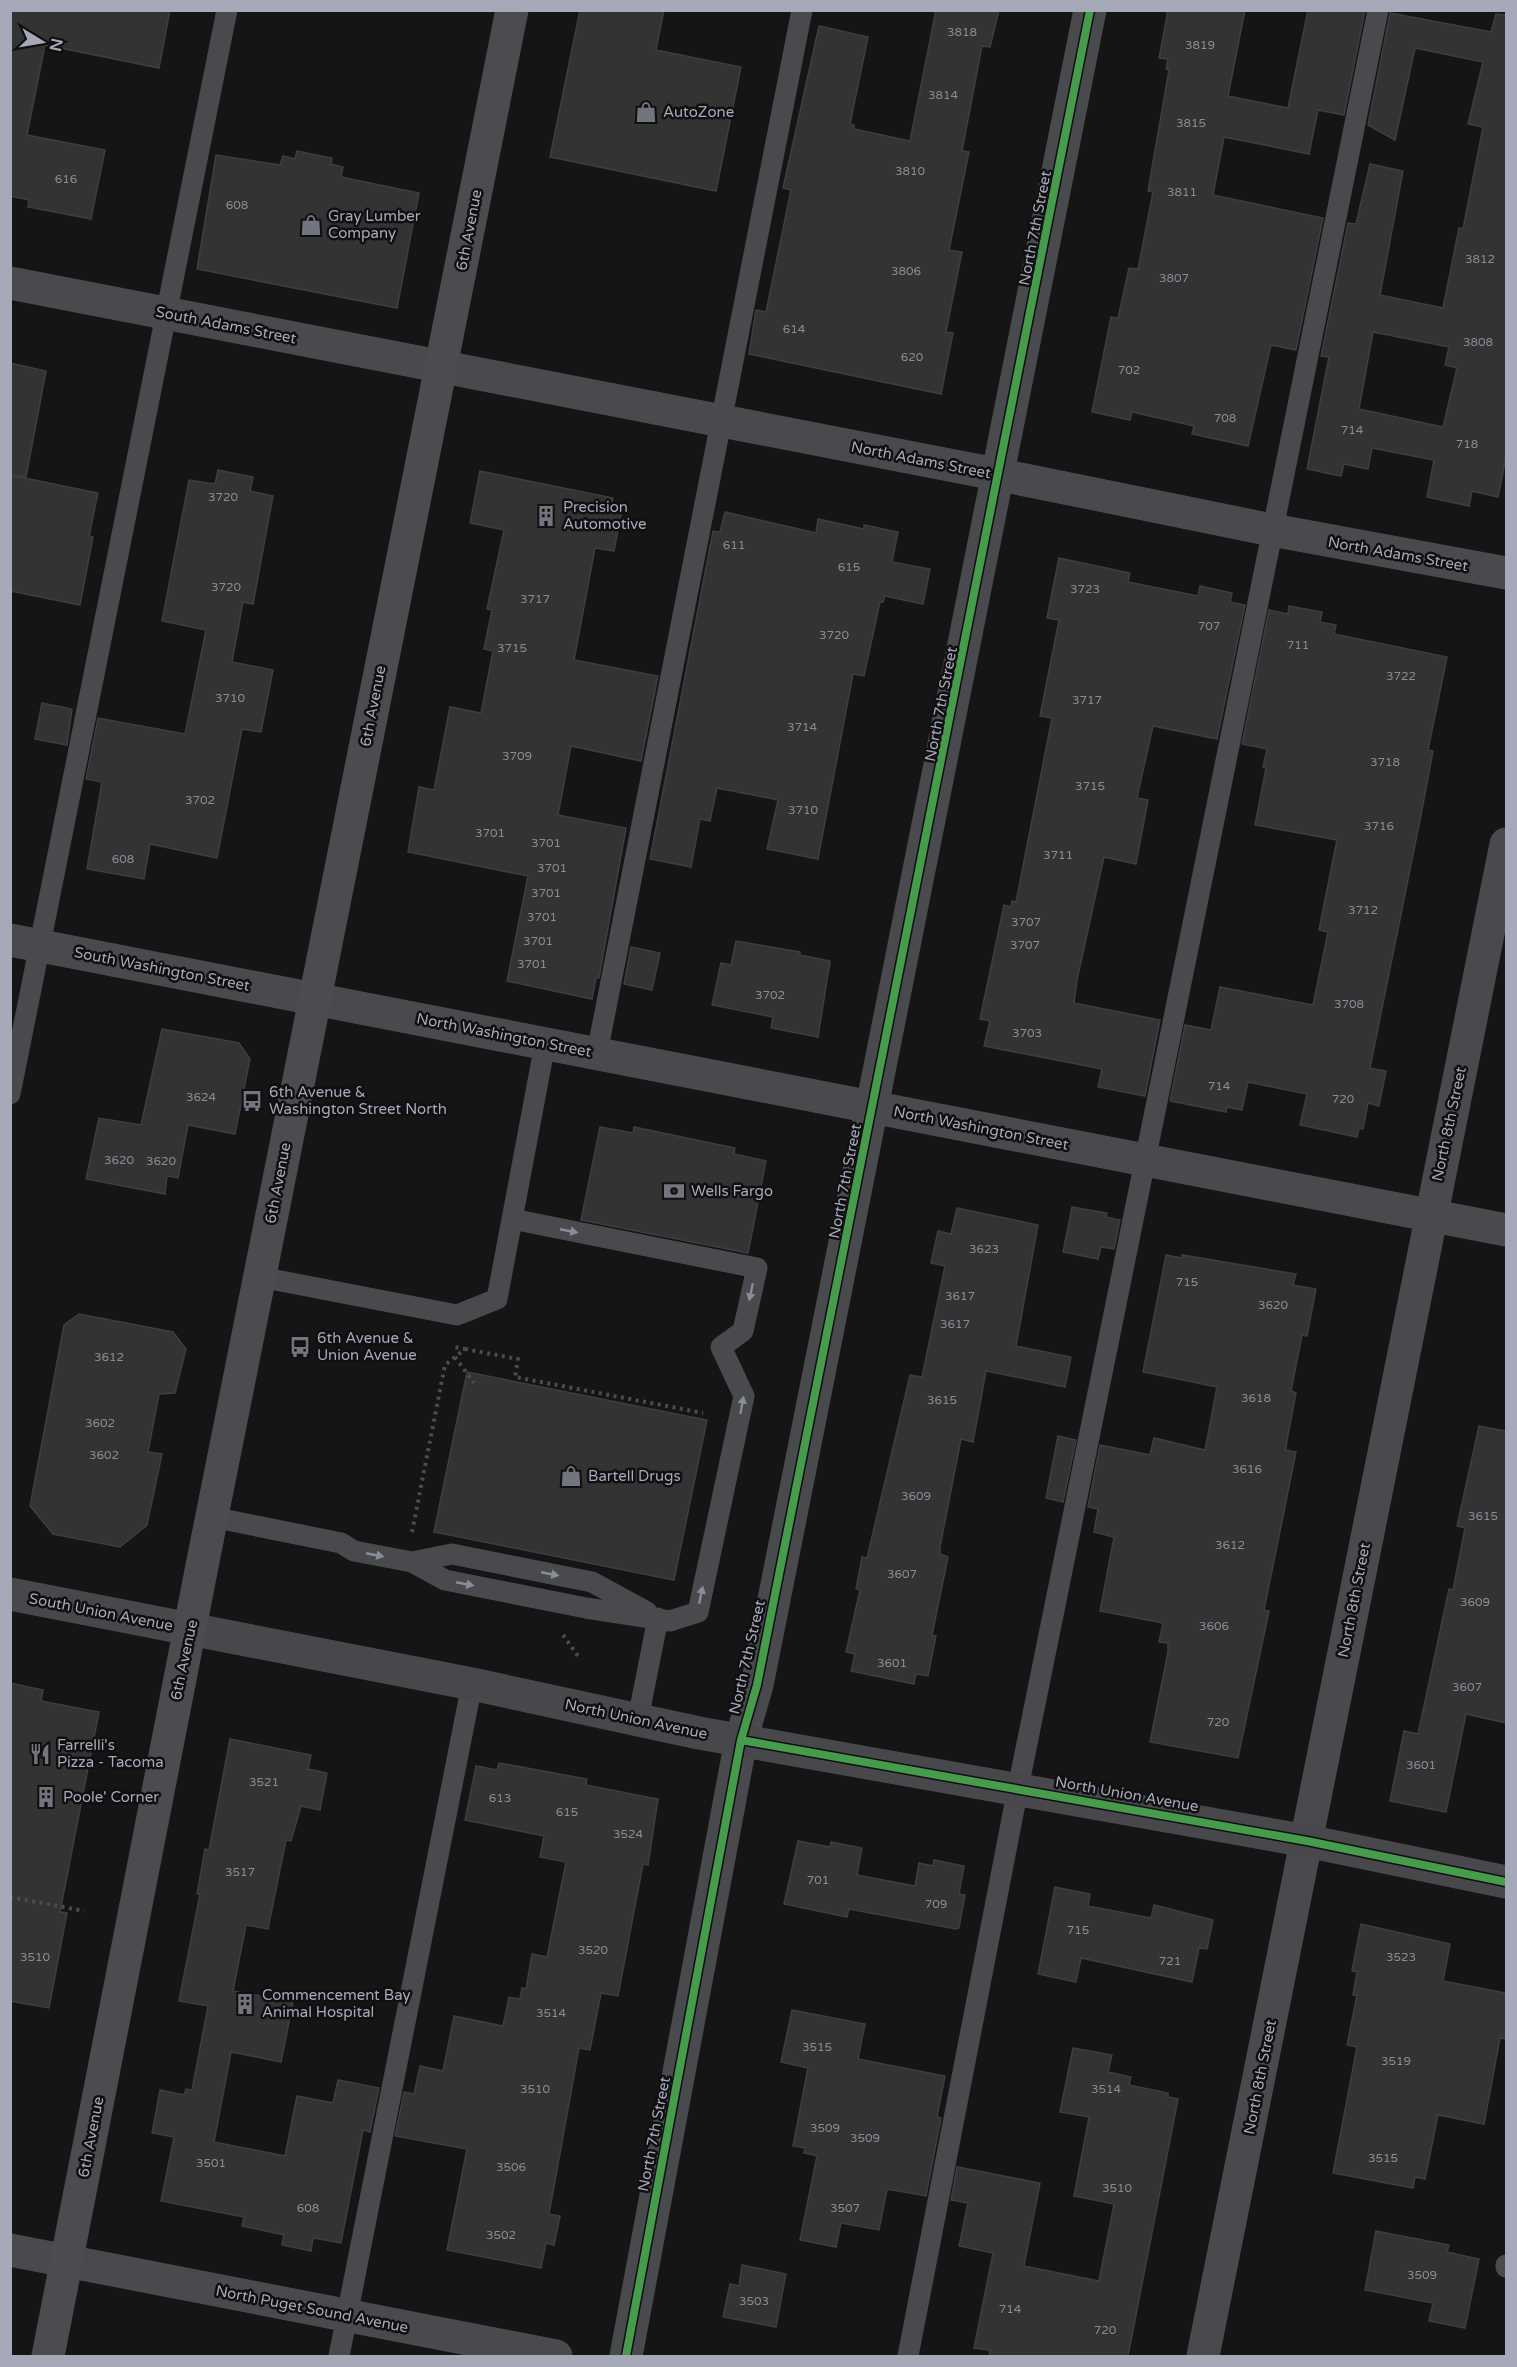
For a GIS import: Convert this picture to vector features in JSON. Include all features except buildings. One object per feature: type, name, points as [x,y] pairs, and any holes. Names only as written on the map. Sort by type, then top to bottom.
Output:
[{"type":"main road","name":"6th Avenue","points":[[48,2356],[212,1517],[512,10]]},
{"type":"street","name":"North 7th Street","points":[[626,2356],[741,1740],[757,1684],[1001,475],[1090,10]]},
{"type":"street","name":"South Adams Street","points":[[10,284],[441,367]]},
{"type":"street","name":"North Adams Street","points":[[441,367],[1001,475],[1272,530],[1506,573]]},
{"type":"street","name":"North 8th Street","points":[[1203,2356],[1506,844]]},
{"type":"street","name":"South Washington Street","points":[[25,943],[315,999]]},
{"type":"street","name":"North Washington Street","points":[[315,999],[1506,1230]]},
{"type":"street","name":"South Union Avenue","points":[[10,1594],[190,1630]]},
{"type":"street","name":"North Union Avenue","points":[[190,1630],[257,1640],[741,1740],[1307,1840],[1506,1882]]},
{"type":"street","name":"North Puget Sound Avenue","points":[[10,2250],[556,2356]]},
{"type":"lane","points":[[10,1094],[25,943],[166,314],[227,10]]},
{"type":"lane","points":[[597,1053],[802,10]]},
{"type":"lane","points":[[908,2356],[1018,1788],[1378,10]]},
{"type":"lane","points":[[260,1277],[457,1315],[497,1299],[545,1044]]},
{"type":"lane","points":[[212,1517],[341,1543],[354,1551],[412,1562],[452,1554],[592,1582],[658,1618],[670,1621],[698,1612],[744,1396],[721,1347],[743,1331],[757,1268],[512,1219]]},
{"type":"lane","points":[[638,1719],[658,1618]]},
{"type":"lane","points":[[339,2356],[472,1684]]},
{"type":"path","points":[[453,1347],[518,1359],[515,1377],[703,1413]]},
{"type":"path","points":[[412,1532],[445,1365],[465,1349]]},
{"type":"path","points":[[455,1357],[474,1383]]},
{"type":"path","points":[[10,1897],[84,1911]]},
{"type":"cycle path","points":[[626,2356],[741,1740],[757,1685],[842,1266],[1090,10]]},
{"type":"cycle path","points":[[741,1740],[1307,1841],[1506,1882]]},
{"type":"place","name":"AutoZone","points":[[646,112]]},
{"type":"place","name":"Gray Lumber Company","points":[[311,225]]},
{"type":"place","name":"Precision Automotive","points":[[546,516]]},
{"type":"place","name":"6th Avenue & Washington Street North","points":[[252,1101]]},
{"type":"place","name":"Wells Fargo","points":[[674,1191]]},
{"type":"place","name":"6th Avenue & Union Avenue","points":[[300,1347]]},
{"type":"place","name":"Bartell Drugs","points":[[571,1476]]},
{"type":"place","name":"Farrelli's Pizza - Tacoma","points":[[40,1754]]},
{"type":"place","name":"Poole' Corner","points":[[46,1797]]},
{"type":"place","name":"Commencement Bay Animal Hospital","points":[[245,2004]]}]
